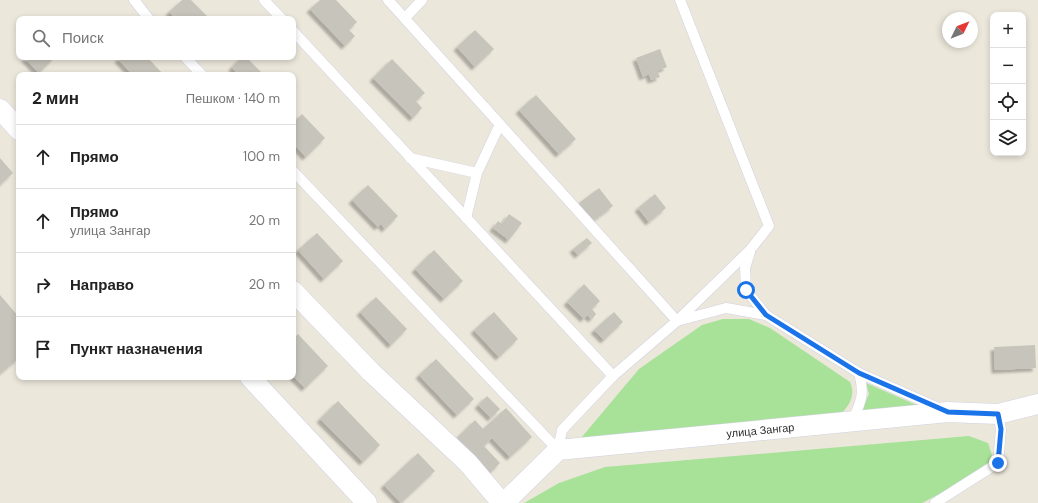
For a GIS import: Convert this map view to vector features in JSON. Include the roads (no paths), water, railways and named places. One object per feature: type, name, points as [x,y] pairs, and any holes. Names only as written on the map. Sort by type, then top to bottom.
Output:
[{"type":"street","points":[[0,108],[16,127]]},
{"type":"street","points":[[296,293],[371,372],[468,463],[503,503],[558,450]]},
{"type":"street","points":[[253,380],[367,503]]},
{"type":"street","name":"улица Зангар","points":[[558,450],[851,423],[948,412],[998,414],[1038,404]]},
{"type":"lane","points":[[134,0],[147,16]]},
{"type":"lane","points":[[264,0],[279,16]]},
{"type":"lane","points":[[388,0],[676,321]]},
{"type":"lane","points":[[405,18],[422,0]]},
{"type":"lane","points":[[558,450],[562,430],[613,376],[676,321],[750,250],[769,226],[680,0]]},
{"type":"lane","points":[[296,34],[613,376]]},
{"type":"lane","points":[[188,60],[199,72]]},
{"type":"lane","points":[[466,218],[477,173],[500,124]]},
{"type":"lane","points":[[410,158],[477,173]]},
{"type":"lane","points":[[296,174],[558,450]]},
{"type":"lane","points":[[750,250],[745,268],[746,290],[766,315],[859,373],[948,412]]},
{"type":"lane","points":[[676,321],[726,308],[766,315]]},
{"type":"lane","points":[[851,423],[862,401],[863,388],[859,373]]},
{"type":"lane","points":[[935,503],[998,463],[1001,429],[998,414]]}]
